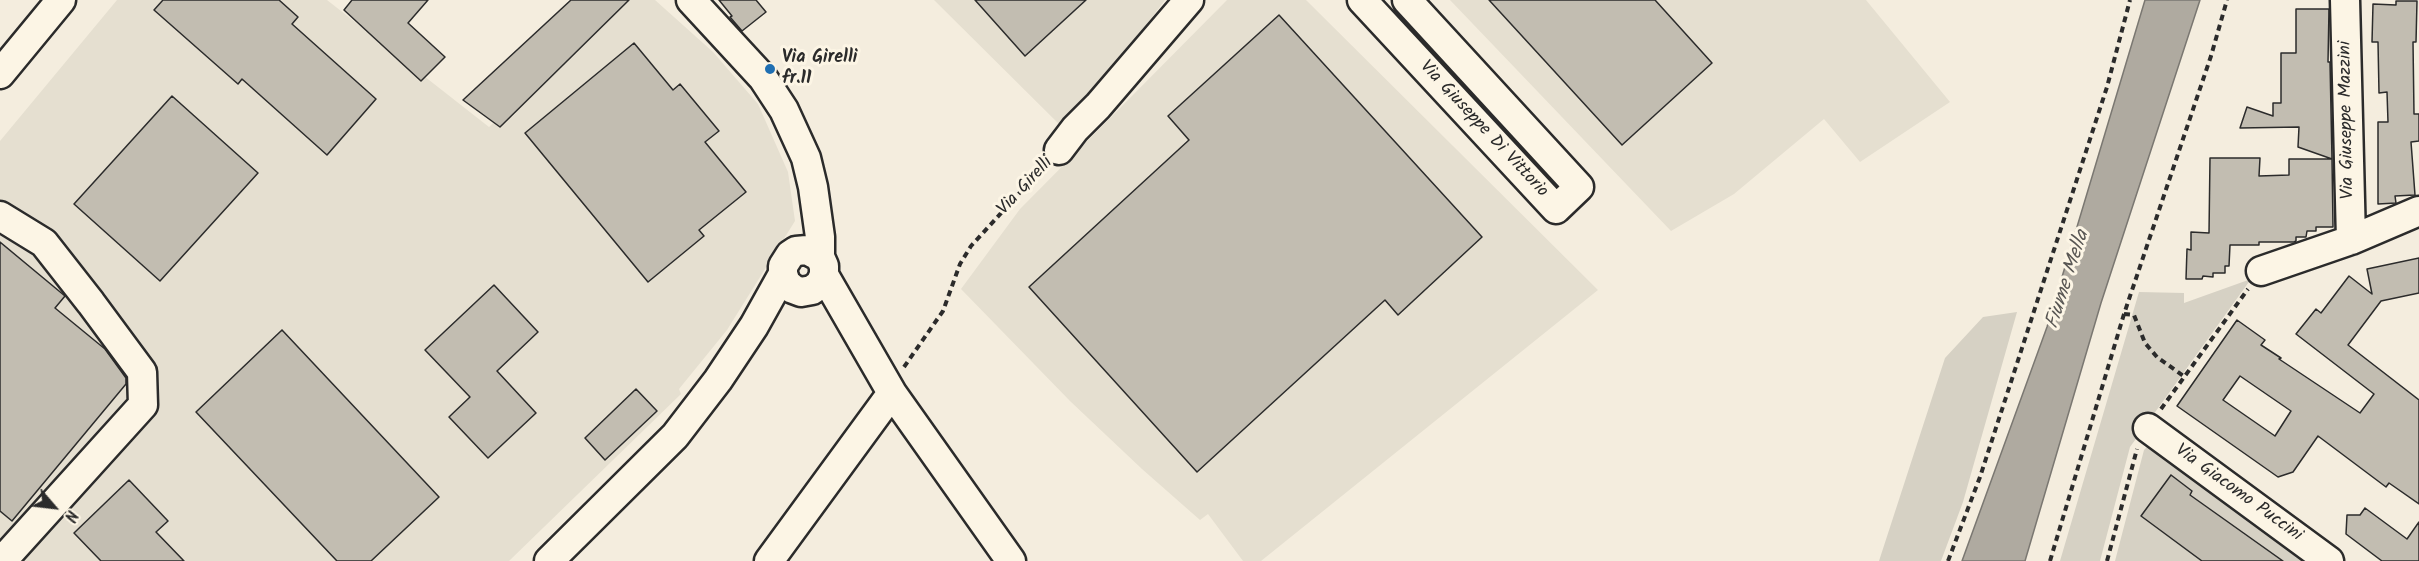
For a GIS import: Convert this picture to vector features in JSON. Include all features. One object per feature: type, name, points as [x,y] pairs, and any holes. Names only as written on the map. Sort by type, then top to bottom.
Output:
[{"type":"street","points":[[0,74],[61,0]]},
{"type":"street","points":[[549,561],[675,436],[718,380],[754,326],[805,270],[820,237],[813,187],[806,158],[784,110],[763,78],[692,0]]},
{"type":"street","name":"Via Girelli","points":[[1059,150],[1074,129],[1098,106],[1189,0]]},
{"type":"street","name":"Via Giuseppe Di Vittorio","points":[[1362,0],[1556,209],[1579,187],[1407,0]]},
{"type":"street","name":"Via Giuseppe Mazzini","points":[[2346,0],[2350,240]]},
{"type":"street","points":[[2261,271],[2350,240],[2419,211]]},
{"type":"street","points":[[0,216],[44,243],[142,372],[143,405],[4,550]]},
{"type":"street","points":[[805,270],[1011,561]]},
{"type":"street","points":[[770,561],[892,393]]},
{"type":"street","name":"Via Giacomo Puccini","points":[[2148,428],[2329,561]]},
{"type":"path","points":[[1948,561],[1980,477],[2107,87],[2130,0]]},
{"type":"path","points":[[2050,561],[2124,314],[2211,56],[2227,0]]},
{"type":"path","name":"Via Girelli","points":[[892,393],[900,372],[943,311],[960,264],[971,246],[1059,150]]},
{"type":"path","points":[[2107,561],[2138,445],[2261,271]]},
{"type":"path","points":[[2124,314],[2134,315],[2145,343],[2157,357],[2185,377]]},
{"type":"shaded area","points":[[117,0],[327,0],[489,127],[622,0],[655,0],[713,52],[758,104],[788,172],[795,221],[727,330],[679,389],[681,394],[509,561],[0,561],[0,141]]},
{"type":"shaded area","points":[[934,0],[1165,0],[1066,131]]},
{"type":"shaded area","points":[[1227,0],[1306,0],[1598,290],[1261,561],[1243,561],[1208,514],[1200,520],[1142,469],[1070,401],[961,289],[1020,209]]},
{"type":"shaded area","points":[[1450,0],[1866,0],[1950,102],[1860,162],[1824,119],[1734,194],[1671,231]]},
{"type":"shaded area","points":[[2251,279],[2130,447],[2100,561],[2060,561],[2139,292],[2184,293],[2184,303]]},
{"type":"shaded area","points":[[2017,312],[1963,502],[1941,561],[1879,561],[1945,358],[1983,317]]},
{"type":"shaded area","points":[[2148,446],[2304,561],[2115,561],[2144,450]]},
{"type":"water","name":"Fiume Mella","points":[[2145,0],[2200,0],[2101,303],[2025,561],[1962,561],[2047,327]]},
{"type":"building","points":[[163,0],[279,0],[298,17],[292,24],[376,99],[327,155],[242,79],[238,84],[154,10]]},
{"type":"building","points":[[352,0],[428,0],[408,23],[445,57],[421,81],[344,10]]},
{"type":"building","points":[[571,0],[629,0],[500,127],[463,100]]},
{"type":"building","points":[[719,0],[756,0],[766,12],[742,31]]},
{"type":"building","points":[[975,0],[1086,0],[1025,56]]},
{"type":"building","points":[[1489,0],[1655,0],[1712,63],[1622,145]]},
{"type":"building","points":[[2396,1],[2417,1],[2416,42],[2413,42],[2414,114],[2419,114],[2419,141],[2411,142],[2415,195],[2395,196],[2396,203],[2378,204],[2378,122],[2388,122],[2387,92],[2379,93],[2378,42],[2372,42],[2373,4],[2396,5]]},
{"type":"building","points":[[2296,9],[2329,9],[2328,62],[2330,62],[2332,159],[2298,147],[2299,127],[2240,128],[2247,107],[2273,116],[2273,103],[2281,103],[2281,53],[2296,53]]},
{"type":"building","points":[[1279,15],[1482,237],[1398,315],[1385,300],[1197,472],[1029,287],[1189,140],[1168,116]]},
{"type":"building","points":[[634,43],[673,90],[680,84],[719,131],[705,142],[746,192],[699,230],[704,236],[648,282],[525,133]]},
{"type":"building","points":[[172,96],[258,173],[160,281],[74,204]]},
{"type":"building","points":[[2210,158],[2260,158],[2259,176],[2289,175],[2289,159],[2332,159],[2333,227],[2316,227],[2316,231],[2307,231],[2306,237],[2296,237],[2294,242],[2230,245],[2229,266],[2225,266],[2225,273],[2213,273],[2213,277],[2203,276],[2202,279],[2186,279],[2187,249],[2191,250],[2191,232],[2209,233]]},
{"type":"building","points":[[0,242],[65,296],[55,308],[105,349],[126,378],[126,384],[12,521],[0,511]]},
{"type":"building","points":[[2419,258],[2419,293],[2381,301],[2348,345],[2419,400],[2419,504],[2389,483],[2386,487],[2318,436],[2293,472],[2278,477],[2177,406],[2237,320],[2265,340],[2261,345],[2281,358],[2279,359],[2360,413],[2374,394],[2296,334],[2316,309],[2321,313],[2349,276],[2372,294],[2367,269]],"holes":[[[2240,376],[2291,411],[2275,436],[2223,400]]]},
{"type":"building","points":[[494,285],[538,332],[497,371],[536,413],[488,458],[449,417],[470,397],[425,350]]},
{"type":"building","points":[[282,330],[439,497],[371,561],[337,561],[196,412]]},
{"type":"building","points":[[636,389],[657,411],[605,460],[585,438]]},
{"type":"building","points":[[2171,475],[2192,491],[2190,495],[2283,561],[2202,561],[2141,516]]},
{"type":"building","points":[[129,480],[168,521],[156,532],[184,561],[101,561],[74,533]]},
{"type":"building","points":[[2365,508],[2407,539],[2419,522],[2419,561],[2382,561],[2346,534],[2347,515],[2360,515]]},
{"type":"place","name":"Via Girelli fr.11","points":[[770,69]]}]
